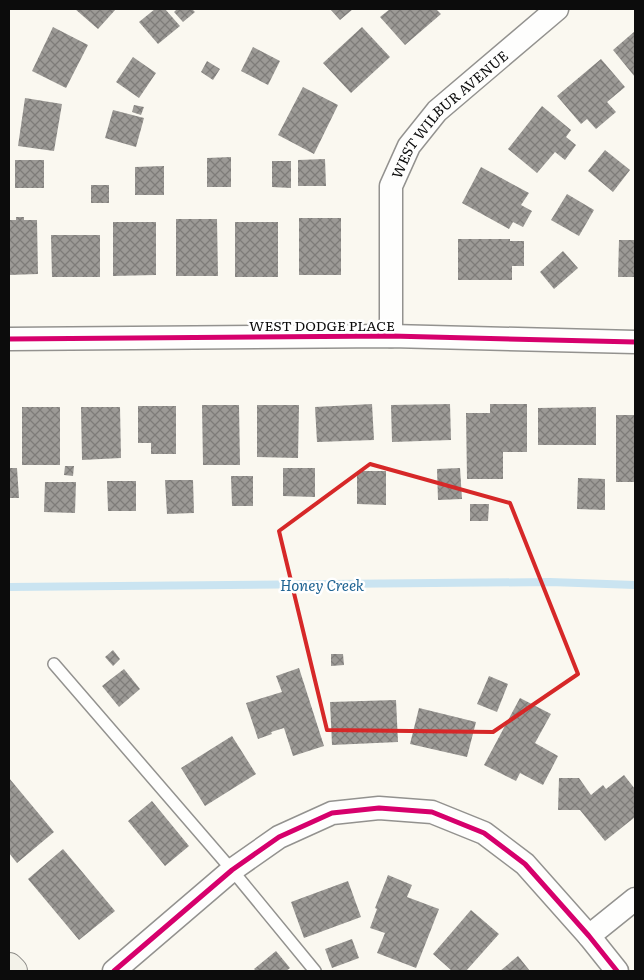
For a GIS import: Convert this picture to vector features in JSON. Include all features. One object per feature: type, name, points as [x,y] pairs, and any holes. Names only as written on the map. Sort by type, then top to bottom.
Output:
[{"type":"street","name":"WEST WILBUR AVENUE","points":[[391,336],[391,186],[409,146],[437,111],[557,9]]},
{"type":"street","name":"WEST DODGE PLACE","points":[[9,339],[391,336],[635,342]]},
{"type":"street","points":[[114,971],[232,870],[279,837],[332,813],[379,808],[432,812],[484,833],[525,864],[617,971]]},
{"type":"street","points":[[588,936],[635,899]]},
{"type":"street","points":[[9,967],[13,971]]},
{"type":"lane","points":[[54,664],[232,870],[315,971]]},
{"type":"highlighted area","points":[[370,464],[510,503],[578,674],[493,732],[327,730],[279,531]]},
{"type":"building","points":[[75,9],[116,9],[98,29]]},
{"type":"building","points":[[155,9],[165,9],[180,26],[158,44],[139,22]]},
{"type":"building","points":[[177,9],[192,9],[195,12],[183,22],[174,12]]},
{"type":"building","points":[[330,9],[353,9],[340,20]]},
{"type":"building","points":[[390,9],[436,9],[441,14],[405,45],[380,17]]},
{"type":"building","points":[[53,27],[88,45],[66,88],[32,71]]},
{"type":"building","points":[[362,27],[390,57],[351,93],[323,63]]},
{"type":"building","points":[[635,31],[635,77],[613,50]]},
{"type":"building","points":[[253,47],[280,61],[268,85],[241,71]]},
{"type":"building","points":[[133,57],[156,73],[139,98],[116,82]]},
{"type":"building","points":[[601,59],[625,87],[607,102],[616,112],[596,129],[587,119],[581,124],[557,96]]},
{"type":"building","points":[[207,61],[220,69],[213,80],[201,72]]},
{"type":"building","points":[[303,87],[338,105],[314,154],[278,135]]},
{"type":"building","points":[[25,98],[62,104],[54,151],[18,146]]},
{"type":"building","points":[[134,105],[144,107],[141,115],[132,112]]},
{"type":"building","points":[[542,106],[571,130],[566,137],[576,145],[565,160],[555,152],[537,173],[508,149]]},
{"type":"building","points":[[113,110],[144,118],[136,147],[105,138]]},
{"type":"building","points":[[605,150],[630,170],[613,192],[588,171]]},
{"type":"building","points":[[231,157],[231,187],[207,187],[207,158]]},
{"type":"building","points":[[325,159],[326,186],[298,186],[298,160]]},
{"type":"building","points":[[15,160],[44,160],[44,188],[15,188]]},
{"type":"building","points":[[272,161],[291,161],[291,188],[272,187]]},
{"type":"building","points":[[164,166],[164,195],[135,195],[135,167]]},
{"type":"building","points":[[481,167],[529,193],[521,205],[532,211],[523,227],[513,222],[509,229],[462,203]]},
{"type":"building","points":[[91,185],[109,185],[109,203],[91,203]]},
{"type":"building","points":[[567,194],[594,210],[579,236],[551,220]]},
{"type":"building","points":[[16,217],[24,217],[24,220],[37,220],[38,274],[9,275],[9,220],[16,220]]},
{"type":"building","points":[[299,218],[341,218],[341,275],[299,275]]},
{"type":"building","points":[[176,219],[217,219],[218,276],[176,276]]},
{"type":"building","points":[[113,222],[156,222],[156,275],[113,276]]},
{"type":"building","points":[[235,222],[278,222],[278,277],[235,277]]},
{"type":"building","points":[[51,235],[100,235],[100,277],[52,277]]},
{"type":"building","points":[[458,239],[510,239],[510,241],[524,241],[524,266],[512,266],[512,280],[458,280]]},
{"type":"building","points":[[619,240],[635,240],[635,277],[618,277]]},
{"type":"building","points":[[563,251],[578,268],[554,289],[540,272]]},
{"type":"building","points":[[372,404],[374,440],[317,442],[315,407]]},
{"type":"building","points":[[450,404],[451,440],[392,442],[391,405]]},
{"type":"building","points":[[490,404],[527,404],[527,452],[503,452],[503,479],[467,479],[466,413],[490,413]]},
{"type":"building","points":[[202,405],[239,405],[240,465],[203,465]]},
{"type":"building","points":[[257,405],[299,405],[298,458],[257,457]]},
{"type":"building","points":[[138,406],[176,406],[176,454],[151,454],[151,443],[138,443]]},
{"type":"building","points":[[22,407],[60,407],[60,465],[22,465]]},
{"type":"building","points":[[81,407],[120,407],[121,458],[82,460]]},
{"type":"building","points":[[596,407],[596,445],[538,445],[538,408]]},
{"type":"building","points":[[616,415],[635,415],[635,482],[616,482]]},
{"type":"building","points":[[65,466],[74,466],[73,476],[64,475]]},
{"type":"building","points":[[9,468],[17,468],[19,498],[9,498]]},
{"type":"building","points":[[283,468],[315,468],[315,497],[283,496]]},
{"type":"building","points":[[460,468],[462,499],[438,500],[437,469]]},
{"type":"building","points":[[357,471],[386,471],[386,505],[357,504]]},
{"type":"building","points":[[231,476],[253,476],[253,506],[232,506]]},
{"type":"building","points":[[578,478],[605,479],[605,510],[577,509]]},
{"type":"building","points":[[165,480],[193,480],[194,513],[167,514]]},
{"type":"building","points":[[107,481],[136,481],[136,511],[108,511]]},
{"type":"building","points":[[45,482],[76,482],[75,513],[44,512]]},
{"type":"building","points":[[470,504],[489,504],[488,521],[470,521]]},
{"type":"building","points":[[113,650],[120,659],[113,666],[105,657]]},
{"type":"building","points":[[331,654],[343,654],[344,665],[331,666]]},
{"type":"building","points":[[299,668],[324,746],[293,756],[284,728],[258,739],[246,703],[282,692],[276,676]]},
{"type":"building","points":[[124,669],[140,689],[119,707],[102,686]]},
{"type":"building","points":[[489,676],[508,684],[497,712],[477,704]]},
{"type":"building","points":[[520,698],[551,714],[535,743],[558,756],[543,785],[520,773],[516,781],[484,765]]},
{"type":"building","points":[[396,700],[398,742],[332,745],[330,702]]},
{"type":"building","points":[[419,708],[476,722],[467,757],[410,744]]},
{"type":"building","points":[[232,736],[256,774],[205,806],[181,768]]},
{"type":"building","points":[[624,775],[635,789],[635,817],[605,841],[580,810],[558,810],[559,778],[579,778],[591,795],[603,785],[606,789]]},
{"type":"building","points":[[9,778],[54,832],[17,863],[9,853]]},
{"type":"building","points":[[152,801],[189,846],[165,866],[128,821]]},
{"type":"building","points":[[63,849],[115,911],[79,940],[28,879]]},
{"type":"building","points":[[388,875],[412,885],[407,897],[439,909],[416,968],[377,953],[385,933],[370,928],[377,909],[375,908]]},
{"type":"building","points":[[348,881],[361,917],[304,938],[291,902]]},
{"type":"building","points":[[471,910],[499,934],[466,971],[452,971],[433,954]]},
{"type":"building","points":[[352,939],[359,958],[332,968],[325,949]]},
{"type":"building","points":[[276,951],[290,968],[286,971],[256,971],[254,969]]},
{"type":"building","points":[[518,956],[530,971],[500,971]]},
{"type":"waterway","name":"Honey Creek","points":[[9,587],[550,582],[635,585]]},
{"type":"cycle path","points":[[9,339],[391,336],[635,342]]},
{"type":"cycle path","points":[[114,971],[232,870],[279,837],[332,813],[379,808],[432,812],[484,833],[525,864],[589,936],[617,971]]}]
